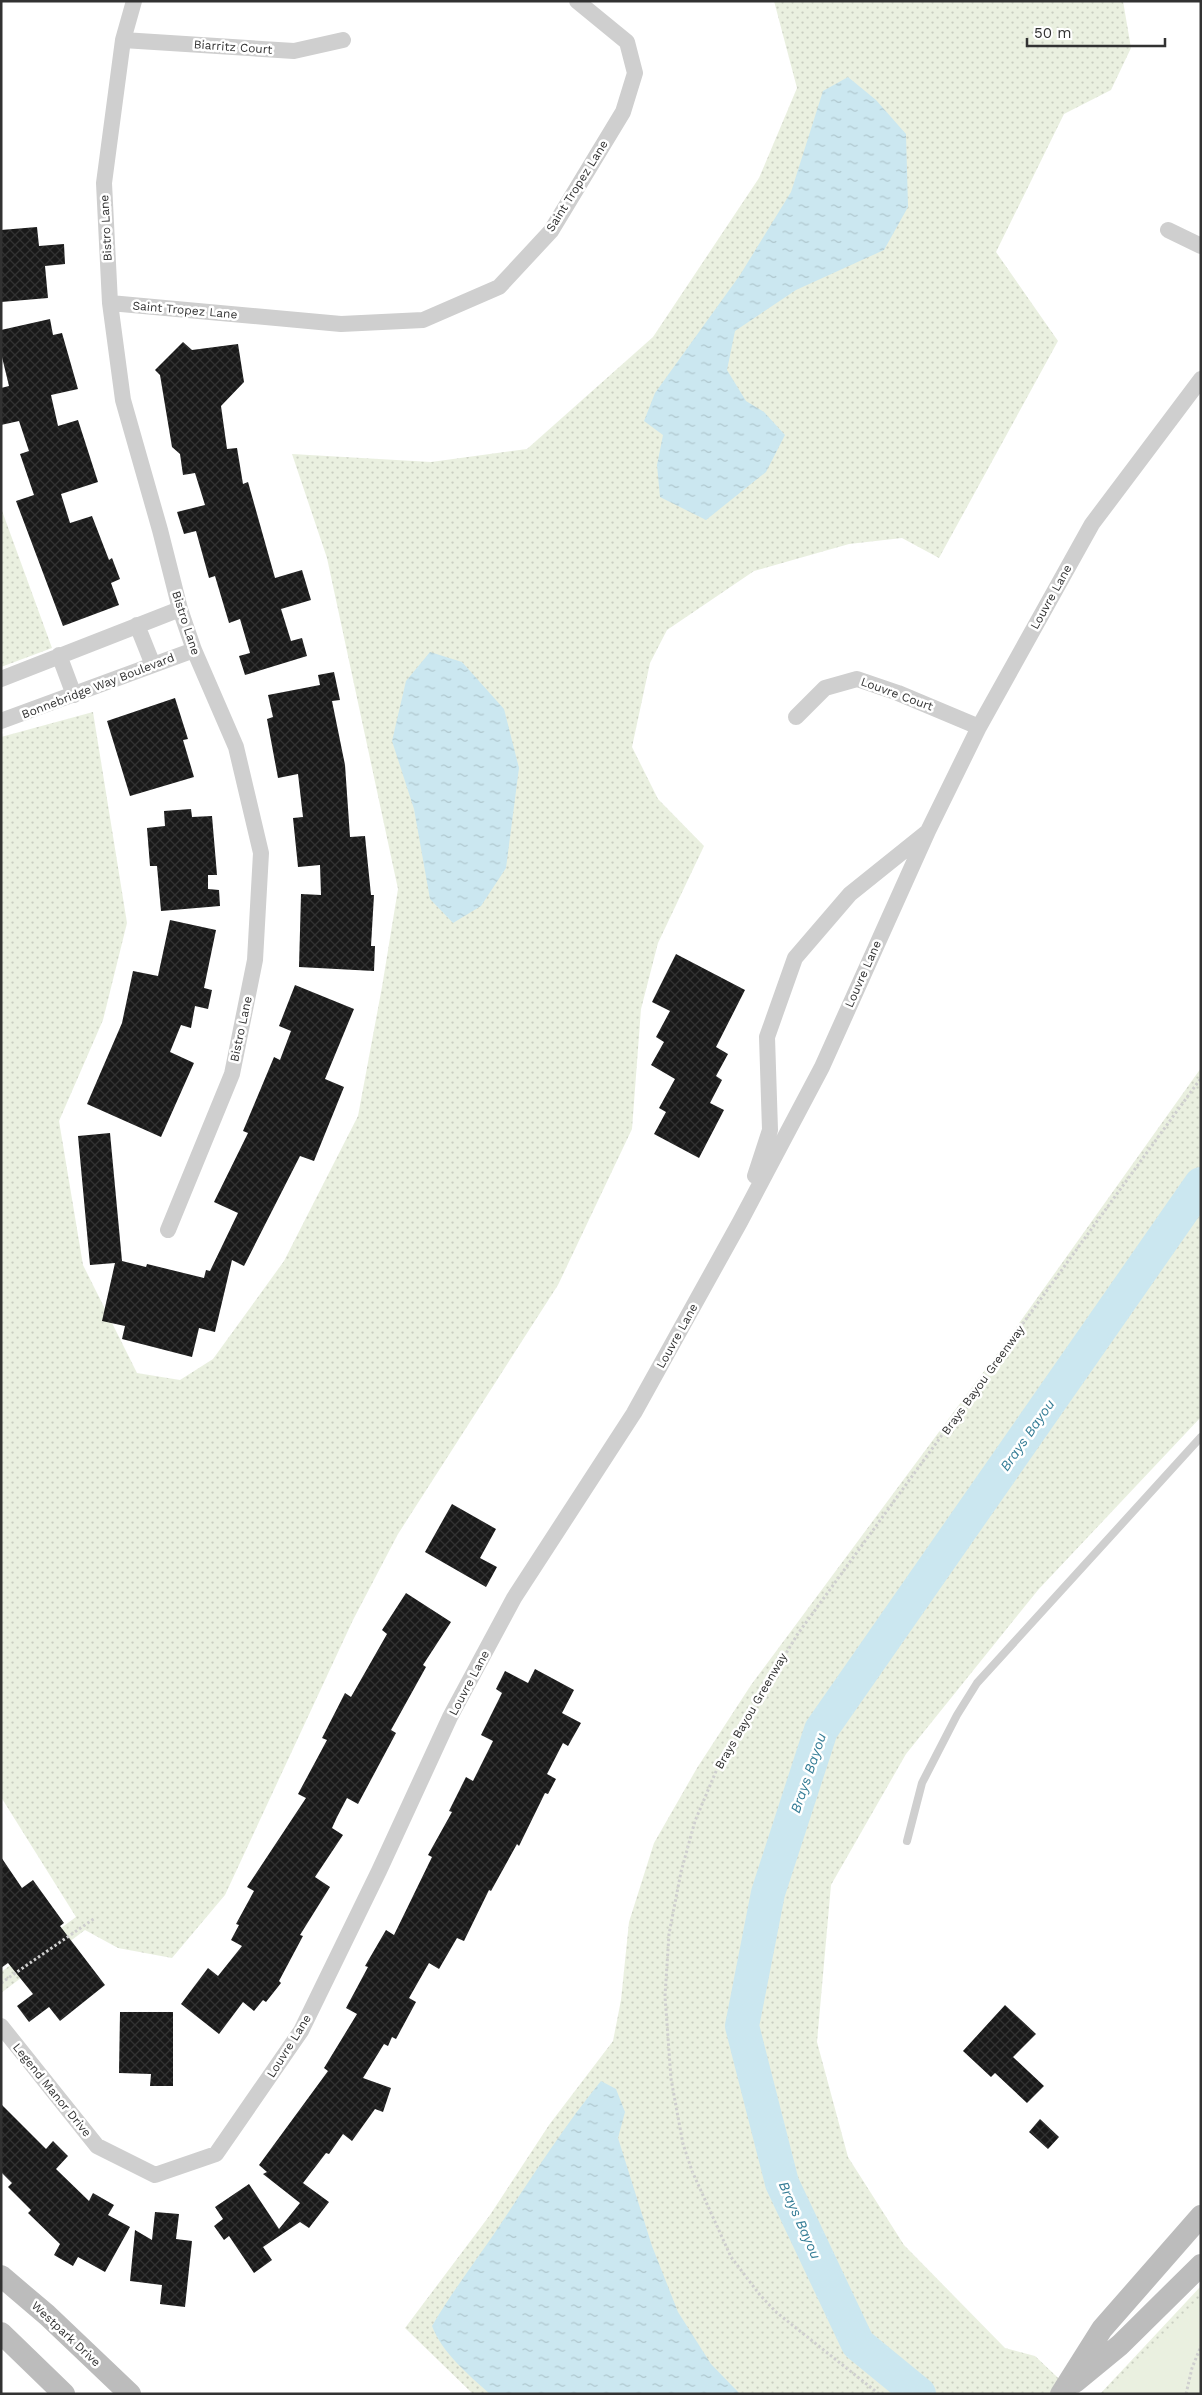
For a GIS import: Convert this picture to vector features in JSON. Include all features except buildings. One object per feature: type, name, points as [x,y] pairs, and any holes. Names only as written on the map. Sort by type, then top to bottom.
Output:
[{"type":"main road","points":[[1061,2394],[1102,2329],[1201,2216]]},
{"type":"main road","points":[[1061,2394],[1120,2345],[1201,2265]]},
{"type":"main road","name":"Westpark Drive","points":[[1,2276],[47,2316],[130,2394]]},
{"type":"main road","points":[[1,2332],[64,2394]]},
{"type":"street","name":"Bistro Lane","points":[[134,1],[123,40],[104,183],[110,303],[123,400],[180,609],[194,650],[236,747],[262,853],[256,960],[232,1074],[168,1230]]},
{"type":"street","name":"Saint Tropez Lane","points":[[110,303],[350,324],[423,320],[500,287],[551,231],[623,112],[635,73],[627,42],[577,1]]},
{"type":"street","name":"Biarritz Court","points":[[123,40],[294,51],[343,40]]},
{"type":"street","points":[[1168,230],[1201,246]]},
{"type":"street","name":"Louvre Lane","points":[[216,2154],[301,2031],[379,1871],[450,1717],[510,1606],[634,1414],[740,1222],[822,1066],[928,831],[979,727],[1092,524],[1201,379]]},
{"type":"street","points":[[1,679],[180,609]]},
{"type":"street","points":[[137,625],[154,665]]},
{"type":"street","name":"Bonnebridge Way Boulevard","points":[[1,722],[194,650]]},
{"type":"street","points":[[59,655],[74,695]]},
{"type":"street","name":"Louvre Court","points":[[796,717],[825,688],[857,679],[898,693],[979,727]]},
{"type":"street","name":"Louvre Lane","points":[[740,1222],[770,1130],[767,1037],[795,958],[850,894],[928,831]]},
{"type":"street","name":"Legend Manor Drive","points":[[1,2026],[97,2146],[155,2175],[216,2154]]},
{"type":"lane","points":[[907,1841],[922,1783],[957,1716],[977,1683],[1201,1437]]},
{"type":"path","name":"Brays Bayou Greenway","points":[[879,2394],[776,2312],[760,2295],[731,2257],[692,2171],[683,2144],[672,2086],[665,1996],[669,1934],[681,1872],[695,1821],[718,1769],[797,1635],[1201,1078]]},
{"type":"path","points":[[1,1983],[95,1918]]},
{"type":"path","points":[[1186,2394],[1192,2368],[1201,2346]]},
{"type":"green space","points":[[774,1],[1123,1],[1131,48],[1111,90],[1064,114],[996,252],[1058,341],[939,558],[902,538],[849,544],[754,571],[667,630],[650,663],[632,747],[658,799],[704,846],[658,943],[641,1009],[632,1129],[558,1285],[398,1534],[353,1620],[225,1895],[172,1958],[118,1948],[85,1930],[1,1993],[1,1972],[76,1917],[1,1797],[1,737],[93,712],[127,923],[103,1020],[59,1121],[83,1265],[137,1373],[180,1380],[213,1359],[284,1261],[358,1116],[398,889],[327,558],[292,454],[431,462],[527,449],[653,337],[759,178],[797,88]]},
{"type":"green space","points":[[1,508],[52,648],[1,667]]},
{"type":"green space","points":[[1201,1068],[1201,1417],[1038,1590],[906,1754],[831,1885],[817,2042],[848,2157],[904,2245],[1005,2348],[1035,2356],[1075,2394],[473,2394],[405,2328],[490,2215],[549,2125],[613,2041],[621,2000],[629,1922],[654,1843],[697,1768],[751,1685],[1005,1343]]},
{"type":"green space","points":[[1201,2286],[1201,2394],[1100,2394]]},
{"type":"green space","points":[[1201,2299],[1201,2394],[1107,2394]]},
{"type":"water","points":[[848,77],[876,100],[906,134],[908,207],[884,250],[796,290],[735,331],[727,370],[746,401],[764,412],[785,435],[766,472],[706,520],[660,497],[657,465],[663,435],[644,421],[655,393],[740,275],[791,192],[823,91]]},
{"type":"water","points":[[430,652],[462,662],[504,709],[519,768],[506,868],[481,906],[453,923],[430,899],[414,809],[392,741],[406,681]]},
{"type":"water","points":[[601,2081],[616,2089],[625,2112],[618,2138],[652,2246],[678,2312],[711,2364],[740,2394],[490,2394],[449,2355],[432,2326],[574,2115]]},
{"type":"waterway","name":"Brays Bayou","points":[[919,2394],[858,2344],[782,2183],[742,2026],[768,1893],[821,1730],[1201,1184]]}]
